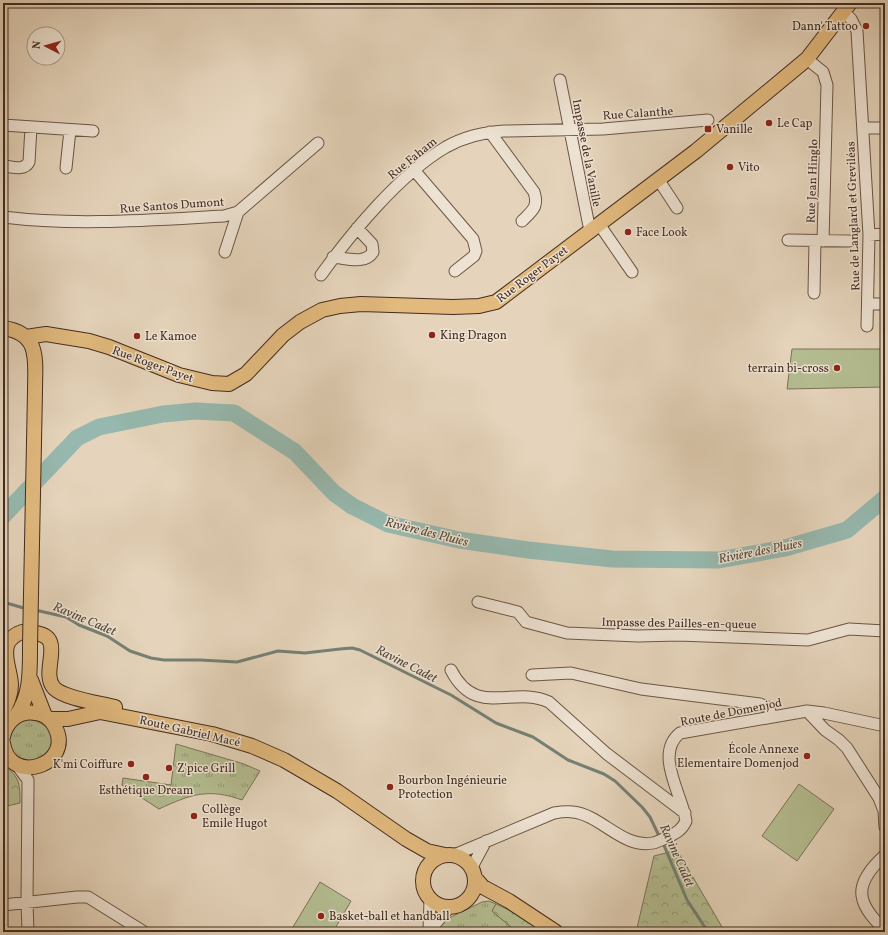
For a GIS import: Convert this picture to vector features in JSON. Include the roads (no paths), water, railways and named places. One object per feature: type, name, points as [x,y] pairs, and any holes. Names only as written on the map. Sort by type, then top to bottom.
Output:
[{"type":"main road","name":"Rue Roger Payet","points":[[26,337],[40,333],[62,338],[89,341],[109,347],[195,380],[229,384],[246,374],[283,335],[300,322],[322,310],[340,306],[361,304],[453,307],[488,305],[504,297],[594,227],[696,151],[807,59],[847,7]]},
{"type":"main road","points":[[3,328],[10,329],[26,337],[30,341],[35,355],[30,678],[24,705],[10,714]]},
{"type":"main road","name":"Rue Roger Payet","points":[[35,355],[43,343],[62,338]]},
{"type":"main road","points":[[30,678],[47,718],[57,733],[58,742],[52,758],[45,764],[29,768],[6,745],[7,725],[10,714],[9,700],[11,687],[6,653],[7,644],[13,637],[23,632],[41,634],[47,637],[52,649],[50,681],[54,688],[62,694],[146,715],[160,723]]},
{"type":"main road","points":[[10,714],[31,712],[47,718]]},
{"type":"main road","name":"Route Gabriel Macé","points":[[47,718],[68,719],[87,713],[100,712],[212,734],[252,746],[284,760],[369,812],[406,840],[427,850],[450,855]]},
{"type":"main road","points":[[57,733],[68,719]]},
{"type":"main road","name":"Route Gabriel Macé","points":[[406,840],[420,859],[424,875]]},
{"type":"main road","points":[[474,873],[475,886],[469,899],[460,906],[449,908],[439,906],[430,900],[425,892],[423,884],[424,875],[428,865],[436,858],[450,855],[464,859],[474,873],[483,887],[509,901],[556,932]]},
{"type":"main road","points":[[469,899],[481,898],[509,901]]},
{"type":"street","name":"Rue de Langlard et Greviléas","points":[[847,7],[856,31],[863,128],[869,235],[867,326]]},
{"type":"street","name":"Rue Jean Hinglo","points":[[807,59],[823,72],[827,85],[819,241],[814,293]]},
{"type":"street","name":"Impasse de la Vanille","points":[[560,80],[569,130],[594,227]]},
{"type":"street","name":"Rue Calanthe","points":[[569,130],[708,120]]},
{"type":"street","points":[[3,125],[93,131]]},
{"type":"street","points":[[4,166],[22,168],[29,162],[31,127]]},
{"type":"street","name":"Rue de Langlard et Greviléas","points":[[863,128],[885,128]]},
{"type":"street","points":[[66,168],[70,130]]},
{"type":"street","name":"Rue Faham","points":[[321,275],[357,228],[414,170],[447,146],[469,137],[490,132],[569,130]]},
{"type":"street","points":[[490,132],[534,192],[536,199],[534,209],[522,221]]},
{"type":"street","name":"Rue Santos Dumont","points":[[3,218],[96,223],[224,216],[238,212],[318,143]]},
{"type":"street","points":[[414,170],[473,239],[476,245],[474,256],[455,271]]},
{"type":"street","points":[[658,179],[677,208]]},
{"type":"street","points":[[225,252],[238,212]]},
{"type":"street","points":[[594,227],[632,272]]},
{"type":"street","points":[[334,257],[364,260],[370,258],[373,252],[372,244],[357,228]]},
{"type":"street","points":[[869,235],[885,234]]},
{"type":"street","name":"Rue Jean Hinglo","points":[[788,240],[849,241]]},
{"type":"street","points":[[868,304],[885,304]]},
{"type":"street","name":"Impasse des Pailles-en-queue","points":[[478,602],[518,612],[526,622],[567,633],[638,636],[679,635],[808,640],[849,629],[885,631]]},
{"type":"street","points":[[450,855],[554,813],[574,812],[585,816],[628,839],[641,843],[653,843],[674,834],[683,828],[686,821],[685,813],[608,754],[549,702],[540,698],[531,697],[504,699],[480,696],[470,693],[461,685],[451,670]]},
{"type":"street","points":[[532,675],[571,673],[641,689],[760,704],[768,707],[772,718]]},
{"type":"street","points":[[807,711],[825,730],[847,748],[879,798],[884,811],[885,827]]},
{"type":"street","name":"Route de Domenjod","points":[[685,813],[668,761],[670,743],[680,733],[807,711],[824,712],[885,726]]},
{"type":"street","points":[[6,745],[28,780]]},
{"type":"street","points":[[28,932],[28,780],[36,767]]},
{"type":"street","points":[[474,873],[486,841]]},
{"type":"street","points":[[885,855],[867,874],[862,886],[861,899],[865,909],[885,930]]},
{"type":"street","points":[[3,905],[88,897],[144,932]]},
{"type":"street","points":[[428,931],[430,900]]},
{"type":"street","points":[[428,931],[449,908]]},
{"type":"waterway","name":"Rivière des Pluies","points":[[3,516],[77,438],[99,427],[163,414],[196,411],[234,413],[295,452],[334,493],[352,506],[388,524],[459,540],[528,550],[612,559],[719,560],[785,548],[847,530],[885,498]]},
{"type":"waterway","name":"Ravine Cadet","points":[[3,602],[27,609]]},
{"type":"waterway","name":"Ravine Cadet","points":[[35,610],[66,617],[79,625],[107,636],[130,651],[151,658],[164,660],[237,662],[278,651],[305,653],[352,648],[360,650],[451,695],[496,723],[533,737],[568,760],[604,774],[615,781],[642,807],[650,817],[660,838]]},
{"type":"waterway","name":"Ravine Cadet","points":[[663,843],[687,900],[708,932]]},
{"type":"place","name":"Dann' Tattoo","points":[[866,26]]},
{"type":"place","name":"Le Cap","points":[[769,123]]},
{"type":"place","name":"Vanille","points":[[708,129]]},
{"type":"place","name":"Vito","points":[[730,167]]},
{"type":"place","name":"Face Look","points":[[628,232]]},
{"type":"place","name":"King Dragon","points":[[432,335]]},
{"type":"place","name":"Le Kamoe","points":[[137,336]]},
{"type":"place","name":"terrain bi-cross","points":[[837,368]]},
{"type":"place","name":"École Annexe Elementaire Domenjod","points":[[807,756]]},
{"type":"place","name":"K'mi Coiffure","points":[[131,764]]},
{"type":"place","name":"Z'pice Grill","points":[[169,768]]},
{"type":"place","name":"Esthétique Dream","points":[[146,777]]},
{"type":"place","name":"Bourbon Ingénieurie Protection","points":[[390,787]]},
{"type":"place","name":"Collège Emile Hugot","points":[[194,816]]},
{"type":"place","name":"Basket-ball et handball","points":[[321,916]]}]
